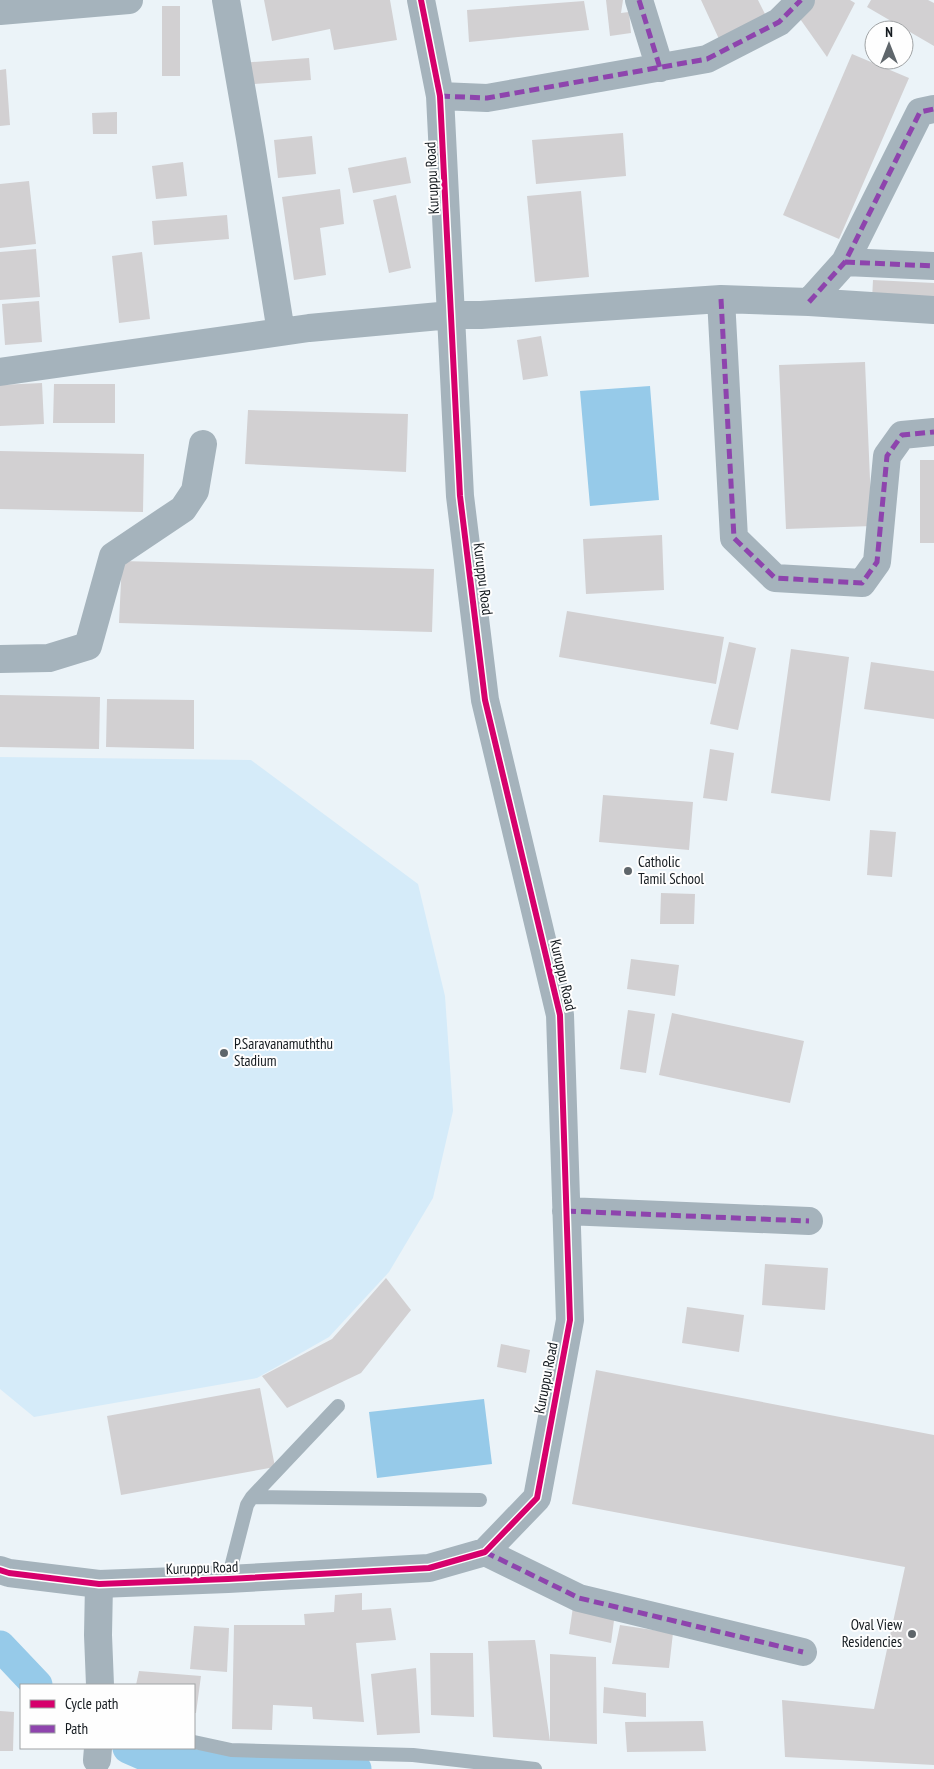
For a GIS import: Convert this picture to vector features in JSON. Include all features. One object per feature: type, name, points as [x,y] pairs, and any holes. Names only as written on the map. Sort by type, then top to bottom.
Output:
[{"type":"street","points":[[0,11],[129,0]]},
{"type":"street","points":[[226,0],[281,332]]},
{"type":"street","name":"Kuruppu Road","points":[[0,1570],[9,1573],[99,1584],[429,1568],[485,1552],[537,1498],[570,1320],[560,1016],[486,700],[460,496],[440,96],[422,0]]},
{"type":"street","points":[[639,0],[660,68]]},
{"type":"street","points":[[440,96],[487,98],[707,59],[779,22],[801,0]]},
{"type":"street","points":[[809,302],[845,262],[920,112],[934,109]]},
{"type":"street","points":[[845,262],[934,266]]},
{"type":"street","points":[[0,372],[281,332],[451,315],[721,299],[809,302],[934,310]]},
{"type":"street","points":[[721,299],[734,538],[776,578],[862,583],[877,562],[887,456],[902,434],[934,432]]},
{"type":"street","points":[[0,660],[49,658],[88,646],[112,556],[183,509],[196,491],[203,444]]},
{"type":"street","points":[[566,1211],[809,1221]]},
{"type":"street","points":[[485,1552],[579,1598],[803,1652]]},
{"type":"street","points":[[99,1584],[100,1684]]},
{"type":"lane","points":[[228,1579],[247,1505],[338,1406]]},
{"type":"lane","points":[[252,1498],[480,1500]]},
{"type":"lane","points":[[195,1742],[231,1750],[413,1755],[535,1769]]},
{"type":"shaded area","name":"P.Saravanamuththu Stadium","points":[[0,757],[251,760],[418,884],[445,996],[453,1111],[433,1198],[389,1272],[329,1337],[257,1378],[34,1417],[0,1389]]},
{"type":"water","points":[[650,386],[659,500],[590,506],[580,391]]},
{"type":"water","points":[[484,1399],[492,1464],[377,1478],[369,1412]]},
{"type":"building","points":[[264,0],[390,0],[397,40],[334,50],[330,29],[272,41]]},
{"type":"building","points":[[606,0],[623,0],[621,13],[629,12],[631,33],[610,36]]},
{"type":"building","points":[[701,0],[758,0],[766,16],[719,39]]},
{"type":"building","points":[[807,0],[850,0],[855,3],[827,57],[798,16]]},
{"type":"building","points":[[871,0],[928,0],[934,3],[934,46],[914,34],[914,20],[889,20],[867,7]]},
{"type":"building","points":[[584,1],[589,30],[469,42],[467,10]]},
{"type":"building","points":[[162,6],[180,6],[180,76],[162,76]]},
{"type":"building","points":[[852,54],[864,59],[864,70],[890,70],[909,78],[839,239],[783,215]]},
{"type":"building","points":[[309,58],[311,80],[241,85],[240,63]]},
{"type":"building","points":[[6,69],[10,125],[0,126],[0,70]]},
{"type":"building","points":[[117,112],[117,134],[93,134],[92,113]]},
{"type":"building","points":[[623,133],[626,176],[536,184],[532,140]]},
{"type":"building","points":[[312,136],[316,174],[278,178],[274,140]]},
{"type":"building","points":[[406,157],[411,183],[353,193],[348,168]]},
{"type":"building","points":[[183,162],[187,196],[156,199],[152,166]]},
{"type":"building","points":[[29,181],[36,244],[0,248],[0,184]]},
{"type":"building","points":[[340,189],[344,224],[320,228],[326,275],[294,280],[282,197]]},
{"type":"building","points":[[581,191],[589,277],[535,282],[527,196]]},
{"type":"building","points":[[396,195],[411,268],[389,273],[373,200]]},
{"type":"building","points":[[227,215],[229,239],[154,245],[152,221]]},
{"type":"building","points":[[36,249],[40,297],[0,300],[0,252]]},
{"type":"building","points":[[142,252],[150,319],[119,323],[112,256]]},
{"type":"building","points":[[873,280],[934,283],[934,304],[872,300]]},
{"type":"building","points":[[39,301],[42,342],[5,345],[2,304]]},
{"type":"building","points":[[541,336],[548,376],[523,380],[517,340]]},
{"type":"building","points":[[865,362],[872,526],[786,529],[779,365]]},
{"type":"building","points":[[42,383],[44,424],[0,426],[0,385]]},
{"type":"building","points":[[54,384],[115,384],[115,423],[53,423]]},
{"type":"building","points":[[248,410],[408,414],[406,472],[245,464]]},
{"type":"building","points":[[0,451],[144,454],[143,512],[0,509]]},
{"type":"building","points":[[920,460],[934,460],[934,543],[920,543]]},
{"type":"building","points":[[662,535],[664,590],[586,594],[583,539]]},
{"type":"building","points":[[122,561],[434,569],[432,632],[119,623]]},
{"type":"building","points":[[567,611],[724,637],[716,684],[559,657]]},
{"type":"building","points":[[729,642],[756,648],[738,730],[710,724]]},
{"type":"building","points":[[791,649],[849,657],[830,801],[771,793]]},
{"type":"building","points":[[871,662],[934,671],[934,719],[864,709]]},
{"type":"building","points":[[0,695],[100,697],[99,749],[0,747]]},
{"type":"building","points":[[107,699],[194,700],[194,749],[106,747]]},
{"type":"building","points":[[710,749],[734,753],[727,801],[703,798]]},
{"type":"building","points":[[603,795],[693,802],[689,850],[599,842]]},
{"type":"building","points":[[870,830],[896,832],[892,877],[867,875]]},
{"type":"building","points":[[661,893],[695,894],[694,924],[660,924]]},
{"type":"building","points":[[631,959],[679,965],[675,996],[627,989]]},
{"type":"building","points":[[628,1010],[655,1014],[646,1073],[620,1069]]},
{"type":"building","points":[[672,1013],[804,1041],[790,1103],[659,1075]]},
{"type":"building","points":[[765,1264],[828,1268],[825,1310],[762,1305]]},
{"type":"building","points":[[386,1278],[411,1310],[361,1373],[287,1408],[262,1376],[332,1339]]},
{"type":"building","points":[[687,1307],[744,1315],[739,1352],[682,1343]]},
{"type":"building","points":[[501,1344],[530,1350],[526,1373],[497,1367]]},
{"type":"building","name":"Oval View Residencies","points":[[596,1370],[934,1435],[934,1765],[785,1757],[782,1700],[874,1709],[905,1567],[572,1504]]},
{"type":"building","points":[[260,1388],[275,1467],[121,1495],[107,1416]]},
{"type":"building","points":[[362,1593],[362,1610],[391,1608],[396,1640],[356,1643],[364,1722],[313,1719],[312,1707],[273,1705],[272,1730],[232,1729],[234,1625],[305,1625],[304,1614],[334,1612],[335,1595]]},
{"type":"building","points":[[573,1607],[615,1613],[611,1643],[569,1634]]},
{"type":"building","points":[[620,1625],[673,1633],[669,1668],[612,1664]]},
{"type":"building","points":[[194,1626],[229,1628],[227,1672],[190,1669]]},
{"type":"building","points":[[535,1640],[550,1741],[493,1737],[488,1641]]},
{"type":"building","points":[[430,1653],[473,1653],[474,1717],[431,1715]]},
{"type":"building","points":[[550,1654],[596,1657],[597,1744],[550,1741]]},
{"type":"building","points":[[416,1668],[420,1733],[377,1735],[371,1674]]},
{"type":"building","points":[[139,1671],[201,1676],[196,1713],[195,1684],[136,1684]]},
{"type":"building","points":[[604,1687],[646,1693],[646,1717],[603,1713]]},
{"type":"building","points":[[0,1711],[14,1712],[13,1751],[0,1751]]},
{"type":"building","points":[[703,1721],[706,1751],[627,1752],[625,1722]]},
{"type":"waterway","points":[[0,1646],[36,1684]]},
{"type":"waterway","points":[[130,1749],[153,1759],[221,1768],[356,1769]]},
{"type":"marked path","points":[[639,0],[660,68]]},
{"type":"marked path","points":[[440,96],[487,98],[707,59],[779,22],[801,0]]},
{"type":"marked path","points":[[809,302],[845,262],[920,112],[934,109]]},
{"type":"marked path","points":[[845,262],[934,266]]},
{"type":"marked path","points":[[721,299],[734,538],[775,578],[862,583],[877,562],[887,456],[902,435],[934,432]]},
{"type":"marked path","points":[[566,1211],[809,1221]]},
{"type":"marked path","points":[[485,1552],[579,1598],[803,1652]]},
{"type":"cycle path","points":[[0,1570],[9,1573],[99,1584],[429,1568],[485,1552],[537,1498],[570,1320],[560,1015],[485,700],[460,496],[440,96],[421,0]]},
{"type":"place","name":"Catholic Tamil School","points":[[628,871]]},
{"type":"place","name":"P.Saravanamuththu Stadium","points":[[224,1053]]},
{"type":"place","name":"Oval View Residencies","points":[[912,1634]]}]
